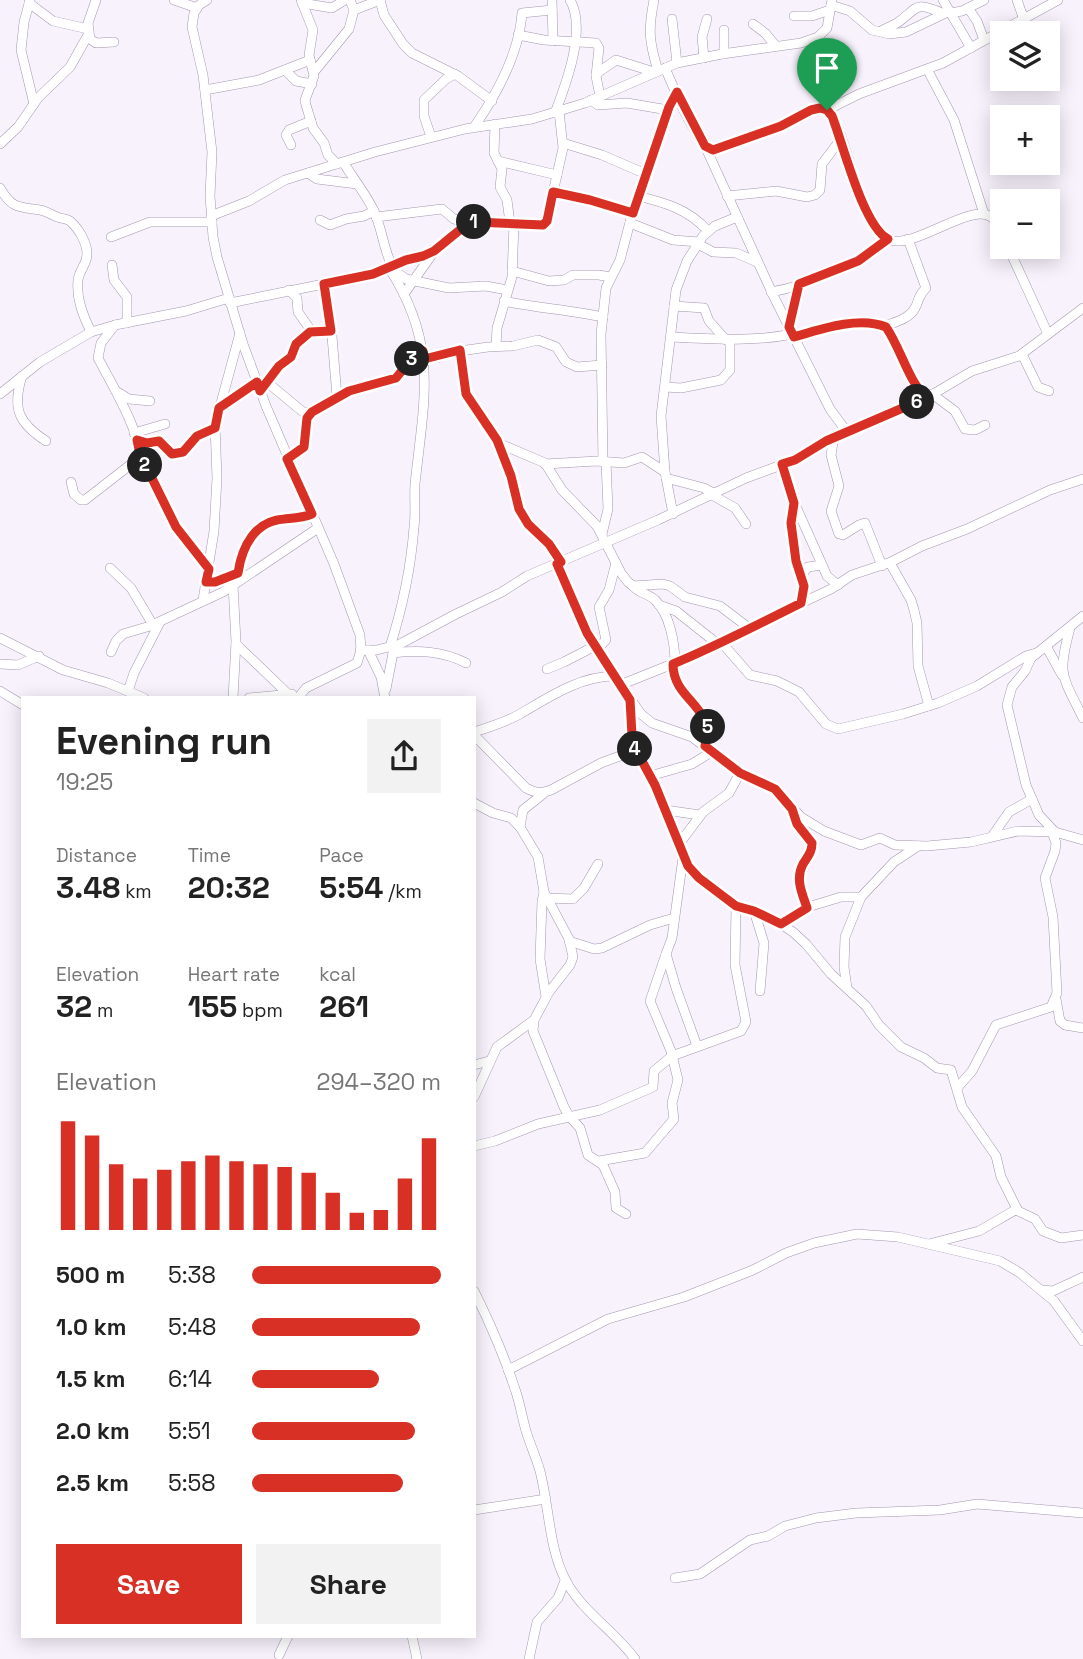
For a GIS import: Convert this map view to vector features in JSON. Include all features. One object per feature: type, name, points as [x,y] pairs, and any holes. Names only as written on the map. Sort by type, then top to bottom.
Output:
[{"type":"street","points":[[0,144],[70,67],[88,32],[96,0]]},
{"type":"street","points":[[174,0],[197,8]]},
{"type":"street","points":[[207,0],[197,8],[192,27],[205,90],[212,152],[211,219],[215,247],[229,301],[259,387],[287,459],[334,564],[364,650],[381,677],[385,696]]},
{"type":"street","points":[[301,2],[332,8],[380,0],[384,15],[412,53],[455,74],[492,101]]},
{"type":"street","points":[[320,220],[330,225],[375,214],[442,209],[454,219],[472,223],[546,223],[563,143],[557,112],[567,82],[574,41],[575,12],[570,0]]},
{"type":"street","points":[[654,0],[649,23],[653,52],[659,70],[677,92],[705,146],[771,292],[837,420],[847,432]]},
{"type":"street","points":[[943,0],[971,48]]},
{"type":"street","points":[[794,16],[812,16],[831,5],[850,11],[873,30],[889,34],[906,32],[948,12],[968,8],[984,0]]},
{"type":"street","points":[[1017,0],[1023,17]]},
{"type":"street","points":[[827,110],[859,94],[927,69],[1058,0]]},
{"type":"street","points":[[34,104],[21,50],[30,1],[53,20],[88,32]]},
{"type":"street","points":[[301,2],[313,30],[309,49],[314,72],[305,100],[313,128],[324,143],[327,154],[340,163],[357,184],[375,214],[390,267],[418,323],[423,354],[426,382],[421,453],[415,486],[415,525],[385,696]]},
{"type":"street","points":[[314,72],[349,29],[350,3]]},
{"type":"street","points":[[474,127],[492,101],[518,35],[522,12],[552,5],[553,41]]},
{"type":"street","points":[[111,237],[150,222],[211,219],[285,180],[431,137],[557,112],[677,64],[818,37],[827,29],[831,5]]},
{"type":"street","points":[[881,31],[897,23],[913,8],[926,6],[948,12]]},
{"type":"street","points":[[968,8],[977,21],[984,40]]},
{"type":"street","points":[[672,19],[677,64]]},
{"type":"street","points":[[704,58],[702,37],[706,19]]},
{"type":"street","points":[[753,24],[776,46]]},
{"type":"street","points":[[724,30],[724,54]]},
{"type":"street","points":[[88,32],[89,39],[96,43],[114,42]]},
{"type":"street","points":[[518,35],[553,41],[596,43],[614,60],[659,70]]},
{"type":"street","points":[[598,47],[598,105],[627,103],[668,110]]},
{"type":"street","points":[[205,90],[259,80],[310,60]]},
{"type":"street","points":[[596,74],[614,60]]},
{"type":"street","points":[[927,69],[954,120],[984,214]]},
{"type":"street","points":[[285,70],[296,81],[312,84]]},
{"type":"street","points":[[431,137],[424,116],[424,100],[455,74]]},
{"type":"street","points":[[604,538],[608,509],[602,365],[606,288],[620,260],[638,196],[668,110],[677,92]]},
{"type":"street","points":[[705,146],[713,150],[781,126],[820,108],[827,110],[832,116],[866,212],[878,232],[888,239],[899,242],[971,215],[990,216]]},
{"type":"street","points":[[290,145],[286,135],[289,130],[311,121]]},
{"type":"street","points":[[495,124],[494,153],[502,172],[500,190],[507,200],[512,223],[512,271],[497,328],[496,346]]},
{"type":"street","points":[[727,196],[776,191],[807,197],[815,195],[820,190],[822,164],[841,139]]},
{"type":"street","points":[[563,143],[602,155],[646,174]]},
{"type":"street","points":[[498,161],[557,175]]},
{"type":"street","points":[[308,173],[317,179],[357,184]]},
{"type":"street","points":[[0,188],[3,197],[16,206],[67,219],[84,242],[87,259],[78,280],[78,291],[82,313],[91,332]]},
{"type":"street","points":[[553,192],[633,213]]},
{"type":"street","points":[[638,196],[676,206],[686,211],[708,231]]},
{"type":"street","points":[[673,514],[665,475],[661,416],[679,277],[708,231],[737,217]]},
{"type":"street","points":[[404,294],[434,251],[472,223]]},
{"type":"street","points":[[630,223],[673,240],[699,243],[713,252],[736,253],[757,262]]},
{"type":"street","points":[[771,292],[858,261],[888,239]]},
{"type":"street","points":[[671,337],[728,340],[773,338],[865,323],[885,326],[902,319],[913,311],[920,294],[926,288],[908,239]]},
{"type":"street","points":[[0,394],[40,362],[91,332],[229,301],[373,274],[434,251]]},
{"type":"street","points":[[1014,259],[1048,334]]},
{"type":"street","points":[[112,265],[114,280],[127,297],[127,323]]},
{"type":"street","points":[[390,267],[406,279],[449,288],[486,286],[507,290]]},
{"type":"street","points":[[512,271],[549,281],[564,280],[573,275],[610,277]]},
{"type":"street","points":[[324,284],[337,397]]},
{"type":"street","points":[[792,333],[799,284]]},
{"type":"street","points":[[289,290],[297,298],[298,312],[312,332]]},
{"type":"street","points":[[504,301],[603,317]]},
{"type":"street","points":[[665,387],[721,380],[730,370],[728,340],[709,321],[704,308],[674,306]]},
{"type":"street","points":[[393,648],[604,538],[673,514],[832,438],[929,396],[972,371],[1022,354],[1083,307]]},
{"type":"street","points":[[115,325],[101,343],[98,358],[176,527],[209,569]]},
{"type":"street","points":[[885,326],[919,391],[948,404],[965,429],[975,430],[985,425]]},
{"type":"street","points":[[219,408],[268,383],[279,366],[291,357],[296,344],[312,332],[331,331]]},
{"type":"street","points":[[203,600],[209,569],[217,478],[215,428],[240,333]]},
{"type":"street","points":[[287,459],[304,447],[307,418],[312,412],[349,391],[396,378],[409,362],[423,354],[437,358],[460,350],[513,346],[538,340],[556,347],[566,362],[577,367],[602,365]]},
{"type":"street","points":[[460,350],[466,394],[498,443],[524,519],[549,544],[596,648],[630,700],[652,723],[675,729],[709,749],[740,773],[775,789],[792,809],[809,823],[852,843],[861,845],[880,838],[895,845],[918,846],[971,842],[993,835],[1031,830],[1082,838]]},
{"type":"street","points":[[1022,354],[1038,387],[1048,391]]},
{"type":"street","points":[[22,376],[16,399],[20,416],[28,428],[46,441]]},
{"type":"street","points":[[268,383],[303,412],[312,412]]},
{"type":"street","points":[[115,390],[129,399],[150,401]]},
{"type":"street","points":[[837,420],[832,438],[833,466],[839,486],[831,511],[836,530],[843,535],[865,523],[886,564],[911,600],[917,623],[918,666],[929,706]]},
{"type":"street","points":[[136,437],[165,424]]},
{"type":"street","points":[[136,437],[147,443],[159,441],[168,452],[174,454],[187,449],[197,436],[215,428]]},
{"type":"street","points":[[498,443],[540,459],[545,464],[562,491],[592,520],[621,573],[636,590],[651,597],[659,605],[667,620],[675,652],[675,678],[705,718],[709,749]]},
{"type":"street","points":[[651,461],[658,458],[663,451]]},
{"type":"street","points":[[71,482],[78,498],[88,499],[135,463],[140,454]]},
{"type":"street","points":[[545,464],[624,463],[642,457],[651,461],[665,475],[704,488],[735,508],[746,524]]},
{"type":"street","points":[[782,464],[794,503],[827,576],[838,584]]},
{"type":"street","points":[[620,685],[720,644],[862,571],[886,564],[1050,490],[1083,479]]},
{"type":"street","points":[[794,503],[791,523],[804,586],[801,603]]},
{"type":"street","points":[[238,573],[252,534],[260,526],[312,514]]},
{"type":"street","points":[[111,652],[123,634],[156,623],[223,592],[318,528]]},
{"type":"street","points":[[547,669],[602,646],[606,640],[599,607],[609,590],[615,563]]},
{"type":"street","points":[[801,576],[808,567],[822,565]]},
{"type":"street","points":[[110,568],[131,588],[156,623]]},
{"type":"street","points":[[206,582],[215,582],[257,569]]},
{"type":"street","points":[[233,585],[236,644],[233,696]]},
{"type":"street","points":[[632,585],[670,586],[685,597],[719,606],[749,628]]},
{"type":"street","points":[[223,592],[234,607]]},
{"type":"street","points":[[659,605],[676,611],[720,644],[750,676],[777,681],[799,692],[832,728],[846,729],[929,706],[976,686],[1026,656],[1036,653],[1083,616]]},
{"type":"street","points":[[128,691],[156,623]]},
{"type":"street","points":[[1063,675],[1061,669],[1070,627]]},
{"type":"street","points":[[0,638],[63,670],[139,696]]},
{"type":"street","points":[[236,644],[296,695],[323,678],[357,663],[364,650]]},
{"type":"street","points":[[1046,646],[1080,702],[1083,718]]},
{"type":"street","points":[[364,650],[393,648],[441,653],[466,663]]},
{"type":"street","points":[[1036,653],[1012,687],[1007,705],[1026,785],[1039,815],[1053,832],[1055,839],[1055,851],[1045,878],[1053,917],[1056,999],[1060,1021],[1065,1025],[1083,1028]]},
{"type":"street","points":[[0,664],[18,665],[39,656]]},
{"type":"street","points":[[476,732],[504,722],[577,683],[602,676],[615,676]]},
{"type":"street","points":[[0,691],[21,704]]},
{"type":"street","points":[[630,700],[632,735],[636,750],[666,810],[688,866],[699,878],[736,906],[781,924],[806,944],[901,1047],[937,1068],[951,1070],[962,1107],[999,1161],[1001,1177],[1017,1209],[1035,1219],[1043,1231],[1063,1238],[1083,1235]]},
{"type":"street","points":[[476,735],[526,788],[543,793]]},
{"type":"street","points":[[650,776],[692,764],[709,749]]},
{"type":"street","points":[[520,827],[523,810],[543,793],[601,763],[636,750]]},
{"type":"street","points":[[679,844],[700,815],[729,793],[740,773]]},
{"type":"street","points":[[993,835],[1009,812],[1032,799]]},
{"type":"street","points":[[476,804],[511,818],[520,827],[538,857],[546,895],[569,941],[573,957],[570,965],[546,996],[534,1020],[533,1031],[566,1112],[580,1128],[588,1155],[599,1161],[613,1188],[616,1208],[626,1214]]},
{"type":"street","points":[[792,809],[797,824],[813,847],[798,879],[807,908]]},
{"type":"street","points":[[666,810],[700,815]]},
{"type":"street","points":[[847,989],[844,967],[845,937],[861,897],[894,862],[918,846]]},
{"type":"street","points":[[599,1161],[645,1153],[674,1119],[672,1103],[678,1086],[673,1056],[650,1002],[672,938],[684,855]]},
{"type":"street","points":[[546,895],[573,899],[584,888],[598,864]]},
{"type":"street","points":[[546,895],[542,901],[540,958],[546,996]]},
{"type":"street","points":[[781,924],[807,908],[841,897],[861,897]]},
{"type":"street","points":[[476,1146],[558,1120],[566,1112],[600,1110],[653,1087],[654,1070],[673,1056],[737,1034],[744,1028],[746,1022],[735,965],[736,906]]},
{"type":"street","points":[[754,911],[765,943],[760,991]]},
{"type":"street","points":[[569,941],[582,946],[601,947],[650,925],[674,918]]},
{"type":"street","points":[[666,954],[697,1046]]},
{"type":"street","points":[[957,1088],[972,1071],[996,1025],[1047,1009],[1056,999]]},
{"type":"street","points":[[476,1092],[497,1047],[534,1020]]},
{"type":"street","points":[[476,1064],[489,1061]]},
{"type":"street","points":[[929,1244],[979,1231],[1017,1209]]},
{"type":"street","points":[[508,1370],[608,1319],[684,1297],[753,1270],[786,1253],[826,1239],[857,1234],[898,1237],[1000,1261],[1020,1273],[1061,1307],[1083,1341]]},
{"type":"street","points":[[1040,1290],[1053,1291],[1083,1277]]},
{"type":"street","points":[[476,1295],[508,1370],[540,1469],[553,1549],[565,1581],[635,1659]]},
{"type":"street","points":[[476,1510],[546,1499]]},
{"type":"street","points":[[675,1578],[699,1574],[750,1540],[768,1536],[785,1526],[816,1518],[856,1513],[940,1510],[977,1504],[1083,1513]]},
{"type":"street","points":[[529,1659],[537,1622],[558,1598],[565,1581]]},
{"type":"street","points":[[279,1655],[287,1638]]},
{"type":"street","points":[[412,1638],[417,1659]]},
{"type":"route","points":[[677,92],[705,146],[713,150],[781,126],[811,110],[827,110],[841,139],[866,212],[878,232],[888,239],[858,261],[799,284],[789,327],[794,337],[833,327],[865,323],[886,327],[919,391],[926,398],[891,411],[782,464],[794,503],[791,523],[798,571],[804,586],[801,603],[715,647],[673,664],[675,678],[681,689],[705,718],[708,734],[705,746],[740,773],[775,789],[792,809],[797,824],[812,843],[813,847],[798,879],[807,908],[781,924],[736,906],[699,878],[688,866],[655,785],[636,750],[632,735],[630,700],[587,633],[557,564],[561,562],[549,544],[537,535],[524,519],[519,509],[511,476],[497,440],[466,394],[460,350],[437,358],[424,357],[423,351],[409,362],[396,378],[349,391],[312,412],[307,418],[304,447],[287,459],[312,514],[260,526],[252,534],[238,573],[215,582],[206,582],[209,569],[176,527],[140,454],[137,440],[142,443],[159,441],[172,454],[183,452],[197,436],[215,428],[219,408],[257,382],[260,391],[279,366],[291,357],[296,344],[306,335],[310,332],[331,331],[324,284],[373,274],[423,256],[474,222],[543,225],[547,221],[553,192],[633,213],[669,107],[677,92]]}]
